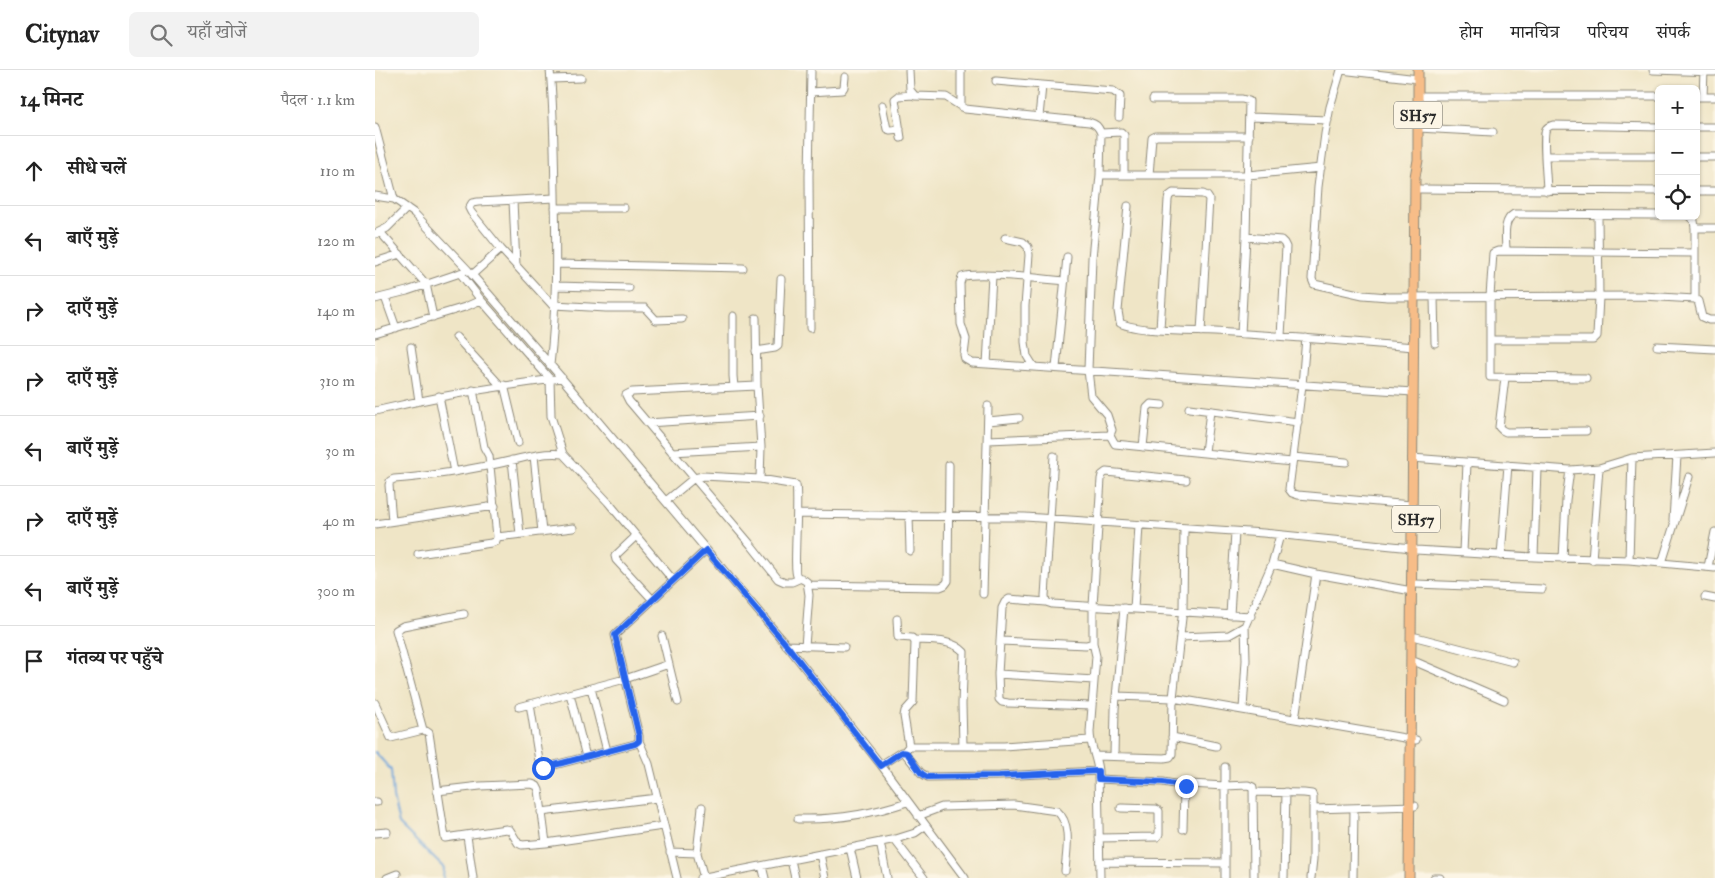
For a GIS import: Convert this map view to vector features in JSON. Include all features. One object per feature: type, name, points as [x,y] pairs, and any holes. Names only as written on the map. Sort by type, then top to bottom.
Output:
[{"type":"main road","name":"SH57","points":[[1414,549],[1411,505],[1415,435],[1415,176],[1418,160],[1418,74]]},
{"type":"main road","name":"SH57","points":[[1415,435],[1413,392],[1420,189],[1418,160]]},
{"type":"main road","name":"SH57","points":[[1409,878],[1413,740],[1414,458]]},
{"type":"main road","name":"SH57","points":[[1413,740],[1416,662],[1414,587]]},
{"type":"main road","name":"SH57","points":[[1412,806],[1414,878]]},
{"type":"street","points":[[550,70],[556,264],[551,365]]},
{"type":"street","points":[[810,328],[811,70]]},
{"type":"street","points":[[909,70],[910,90],[913,95]]},
{"type":"street","points":[[961,70],[961,107]]},
{"type":"street","points":[[1418,74],[1341,70],[1328,120],[1321,168],[1312,279],[1314,284],[1363,295],[1416,298],[1599,296],[1695,299]]},
{"type":"street","points":[[1653,70],[1715,72]]},
{"type":"street","points":[[1704,71],[1700,97],[1715,97]]},
{"type":"street","points":[[811,92],[842,90],[845,77]]},
{"type":"street","points":[[551,79],[581,78]]},
{"type":"street","points":[[996,81],[1113,91],[1120,96],[1119,117]]},
{"type":"street","points":[[1039,117],[1042,86]]},
{"type":"street","points":[[901,138],[895,99],[899,96],[946,97],[965,109],[1096,124],[1101,133],[1100,176],[1092,258],[1088,370],[1091,396],[1109,419],[1112,430],[1110,435],[1115,444],[1346,462]]},
{"type":"street","points":[[1418,96],[1655,96]]},
{"type":"street","points":[[1153,99],[1242,99],[1249,101],[1246,237],[1241,334]]},
{"type":"street","points":[[882,105],[887,129],[900,130]]},
{"type":"street","points":[[1250,116],[1328,120]]},
{"type":"street","points":[[1547,191],[1545,131],[1548,127],[1553,125],[1655,127]]},
{"type":"street","points":[[375,127],[377,142],[394,199]]},
{"type":"street","points":[[1700,127],[1715,127]]},
{"type":"street","points":[[1418,128],[1493,132]]},
{"type":"street","points":[[1101,133],[1121,132],[1124,135],[1124,175]]},
{"type":"street","points":[[1149,175],[1152,138],[1156,136],[1249,136]]},
{"type":"street","points":[[1545,156],[1655,156]]},
{"type":"street","points":[[1700,156],[1715,156]]},
{"type":"street","points":[[1100,176],[1248,175],[1321,168]]},
{"type":"street","points":[[1420,189],[1655,191]]},
{"type":"street","points":[[1700,191],[1715,192]]},
{"type":"street","points":[[1161,329],[1167,200],[1173,193],[1203,194],[1209,199],[1201,332]]},
{"type":"street","points":[[375,196],[394,199],[414,213],[470,272],[551,365],[786,645],[881,766],[965,878]]},
{"type":"street","points":[[555,198],[478,202],[469,205],[471,212],[501,249],[555,306],[641,308],[647,310],[656,320],[682,319]]},
{"type":"street","points":[[513,201],[516,265]]},
{"type":"street","points":[[1128,206],[1118,318],[1120,323],[1125,326],[1414,347]]},
{"type":"street","points":[[407,208],[387,228],[377,233],[400,254],[426,284],[433,317]]},
{"type":"street","points":[[555,208],[624,208]]},
{"type":"street","points":[[1506,251],[1506,223],[1508,218],[1514,214],[1655,215]]},
{"type":"street","points":[[1491,340],[1593,340],[1597,334],[1599,296],[1598,216]]},
{"type":"street","points":[[1692,220],[1695,228],[1695,299],[1698,301],[1702,318],[1715,320]]},
{"type":"street","points":[[1695,228],[1715,228]]},
{"type":"street","points":[[1246,237],[1281,240],[1284,243],[1281,336]]},
{"type":"street","points":[[1005,238],[1023,242],[1028,246],[1025,342],[1027,356],[1034,367]]},
{"type":"street","points":[[375,300],[460,273],[470,272],[501,249]]},
{"type":"street","points":[[1586,378],[1489,377],[1491,340],[1490,296],[1493,253],[1506,251],[1695,253]]},
{"type":"street","points":[[375,262],[400,254]]},
{"type":"street","points":[[1056,368],[1067,257]]},
{"type":"street","points":[[556,264],[743,268]]},
{"type":"street","points":[[460,273],[550,379],[551,416],[563,454],[608,502],[673,580]]},
{"type":"street","points":[[1065,280],[964,275],[960,283],[961,324],[966,339],[965,359],[972,363],[1413,392]]},
{"type":"street","points":[[987,364],[992,276]]},
{"type":"street","points":[[756,351],[775,348],[779,343],[781,279]]},
{"type":"street","points":[[556,286],[629,288]]},
{"type":"street","points":[[385,297],[396,328]]},
{"type":"street","points":[[1434,297],[1435,343]]},
{"type":"street","points":[[375,334],[465,307],[481,300]]},
{"type":"street","points":[[733,316],[733,376],[735,388]]},
{"type":"street","points":[[755,318],[761,447],[760,479]]},
{"type":"street","points":[[456,337],[502,385],[518,443]]},
{"type":"street","points":[[1305,338],[1303,385],[1289,489],[1292,494],[1411,505]]},
{"type":"street","points":[[1657,346],[1715,349]]},
{"type":"street","points":[[411,347],[419,401]]},
{"type":"street","points":[[375,411],[473,390],[562,378]]},
{"type":"street","points":[[1505,378],[1499,427],[1501,430],[1506,432],[1586,431]]},
{"type":"street","points":[[757,386],[632,392],[627,393],[627,398],[778,579],[792,582],[801,578]]},
{"type":"street","points":[[418,554],[496,541],[491,465],[489,456],[483,447],[473,390]]},
{"type":"street","points":[[439,396],[454,472]]},
{"type":"street","points":[[1143,447],[1147,408],[1151,404],[1162,405]]},
{"type":"street","points":[[983,594],[988,406]]},
{"type":"street","points":[[1189,408],[1298,422]]},
{"type":"street","points":[[1205,452],[1210,411]]},
{"type":"street","points":[[647,423],[760,416]]},
{"type":"street","points":[[988,421],[1019,418]]},
{"type":"street","points":[[988,440],[1110,435]]},
{"type":"street","points":[[672,452],[761,447]]},
{"type":"street","points":[[1414,458],[1570,470],[1599,468],[1633,458],[1715,453]]},
{"type":"street","points":[[392,521],[389,485],[393,479],[429,476],[534,456],[563,454]]},
{"type":"street","points":[[534,456],[542,532]]},
{"type":"street","points":[[1046,602],[1054,456]]},
{"type":"street","points":[[1672,533],[1677,456]]},
{"type":"street","points":[[1629,560],[1633,458]]},
{"type":"street","points":[[512,460],[520,534]]},
{"type":"street","points":[[1463,552],[1467,462]]},
{"type":"street","points":[[808,585],[939,587],[945,585],[948,581],[949,465]]},
{"type":"street","points":[[1501,556],[1508,465]]},
{"type":"street","points":[[1534,558],[1537,468]]},
{"type":"street","points":[[1592,560],[1599,468]]},
{"type":"street","points":[[1563,559],[1566,500],[1570,470]]},
{"type":"street","points":[[1100,878],[1098,775],[1096,756],[1090,740],[1096,656],[1093,644],[1093,606],[1101,479],[1102,475],[1106,472],[1186,480]]},
{"type":"street","points":[[666,501],[694,478],[703,476],[760,479],[796,485],[795,572],[797,576],[805,580],[808,585],[809,595],[805,646]]},
{"type":"street","points":[[1662,563],[1689,477]]},
{"type":"street","points":[[375,524],[495,506]]},
{"type":"street","points":[[797,514],[985,516],[1050,519],[1281,535],[1501,556],[1629,560],[1712,568],[1715,532]]},
{"type":"street","points":[[909,515],[910,551]]},
{"type":"street","points":[[1134,609],[1139,525]]},
{"type":"street","points":[[497,537],[573,528]]},
{"type":"street","points":[[1096,756],[1164,758],[1170,757],[1172,754],[1173,698],[1183,612],[1184,528]]},
{"type":"street","points":[[1230,615],[1235,532]]},
{"type":"street","points":[[1180,637],[1229,635],[1245,626],[1251,616],[1272,564],[1281,535]]},
{"type":"street","points":[[636,536],[615,556],[616,560],[652,600]]},
{"type":"street","points":[[677,878],[649,764],[639,741],[615,635],[706,550]]},
{"type":"street","points":[[1272,564],[1316,574],[1414,587],[1542,589]]},
{"type":"street","points":[[1295,719],[1316,574]]},
{"type":"street","points":[[1705,597],[1715,599]]},
{"type":"street","points":[[1091,706],[1002,702],[999,699],[998,674],[1002,608],[1005,602],[1009,599],[1052,604],[1251,616]]},
{"type":"street","points":[[1114,756],[1116,696],[1124,608]]},
{"type":"street","points":[[423,730],[395,630],[403,626],[464,614]]},
{"type":"street","points":[[897,619],[898,637],[949,643],[961,648],[964,652],[963,746]]},
{"type":"street","points":[[1243,710],[1246,660],[1245,626]]},
{"type":"street","points":[[662,636],[678,702]]},
{"type":"street","points":[[1416,637],[1513,662]]},
{"type":"street","points":[[915,640],[913,702],[905,711],[904,716],[907,753],[921,773],[927,777],[1098,775],[1186,786],[1190,784],[1251,786],[1254,789],[1254,878]]},
{"type":"street","points":[[1000,642],[1093,644]]},
{"type":"street","points":[[786,645],[844,648]]},
{"type":"street","points":[[1416,662],[1504,700]]},
{"type":"street","points":[[519,707],[625,679],[669,664]]},
{"type":"street","points":[[998,674],[1094,680]]},
{"type":"street","points":[[591,688],[607,751]]},
{"type":"street","points":[[570,694],[586,757]]},
{"type":"street","points":[[1116,696],[1173,698],[1413,740]]},
{"type":"street","points":[[375,703],[391,738],[423,730],[429,733],[445,838],[506,829],[510,830],[518,843],[546,843],[663,826]]},
{"type":"street","points":[[530,704],[540,767],[543,768],[586,757],[635,744],[639,741]]},
{"type":"street","points":[[1172,737],[1216,746]]},
{"type":"street","points":[[881,766],[906,749],[1004,746],[1090,740]]},
{"type":"street","points":[[1225,767],[1225,878]]},
{"type":"street","points":[[437,791],[480,786],[532,784],[537,786],[546,843]]},
{"type":"street","points":[[1183,829],[1184,790],[1186,786]]},
{"type":"street","points":[[1254,792],[1311,794],[1313,797],[1313,859],[1311,878]]},
{"type":"street","points":[[1284,878],[1286,792]]},
{"type":"street","points":[[541,812],[657,798]]},
{"type":"street","points":[[798,819],[817,820],[884,810],[907,802]]},
{"type":"street","points":[[918,816],[942,807],[1015,805],[1057,811],[1062,815],[1067,835],[1065,871]]},
{"type":"street","points":[[1313,809],[1412,806]]},
{"type":"street","points":[[702,807],[697,853],[703,878],[735,875],[762,866],[894,839],[915,833],[925,826]]},
{"type":"street","points":[[1099,838],[1157,837],[1159,834],[1159,811],[1156,809],[1121,808]]},
{"type":"street","points":[[1353,878],[1354,809]]},
{"type":"street","points":[[375,833],[387,832]]},
{"type":"street","points":[[467,836],[473,878]]},
{"type":"street","points":[[894,839],[924,878]]},
{"type":"street","points":[[879,842],[887,878]]},
{"type":"street","points":[[850,848],[857,878]]},
{"type":"street","points":[[670,852],[697,853]]},
{"type":"street","points":[[820,854],[825,878]]},
{"type":"street","points":[[791,860],[795,878]]},
{"type":"street","points":[[1100,862],[1225,863]]},
{"type":"street","points":[[762,866],[765,878]]},
{"type":"street","points":[[387,878],[397,874]]},
{"type":"street","points":[[1434,878],[1441,878]]},
{"type":"waterway","points":[[375,752],[391,770],[393,797],[399,824],[444,868],[443,878]]},
{"type":"route","points":[[543,768],[635,744],[639,741],[615,635],[617,631],[706,550],[790,649],[881,766],[901,752],[904,752],[907,753],[923,776],[927,777],[999,776],[1098,771],[1098,779],[1163,782],[1186,786]]}]
